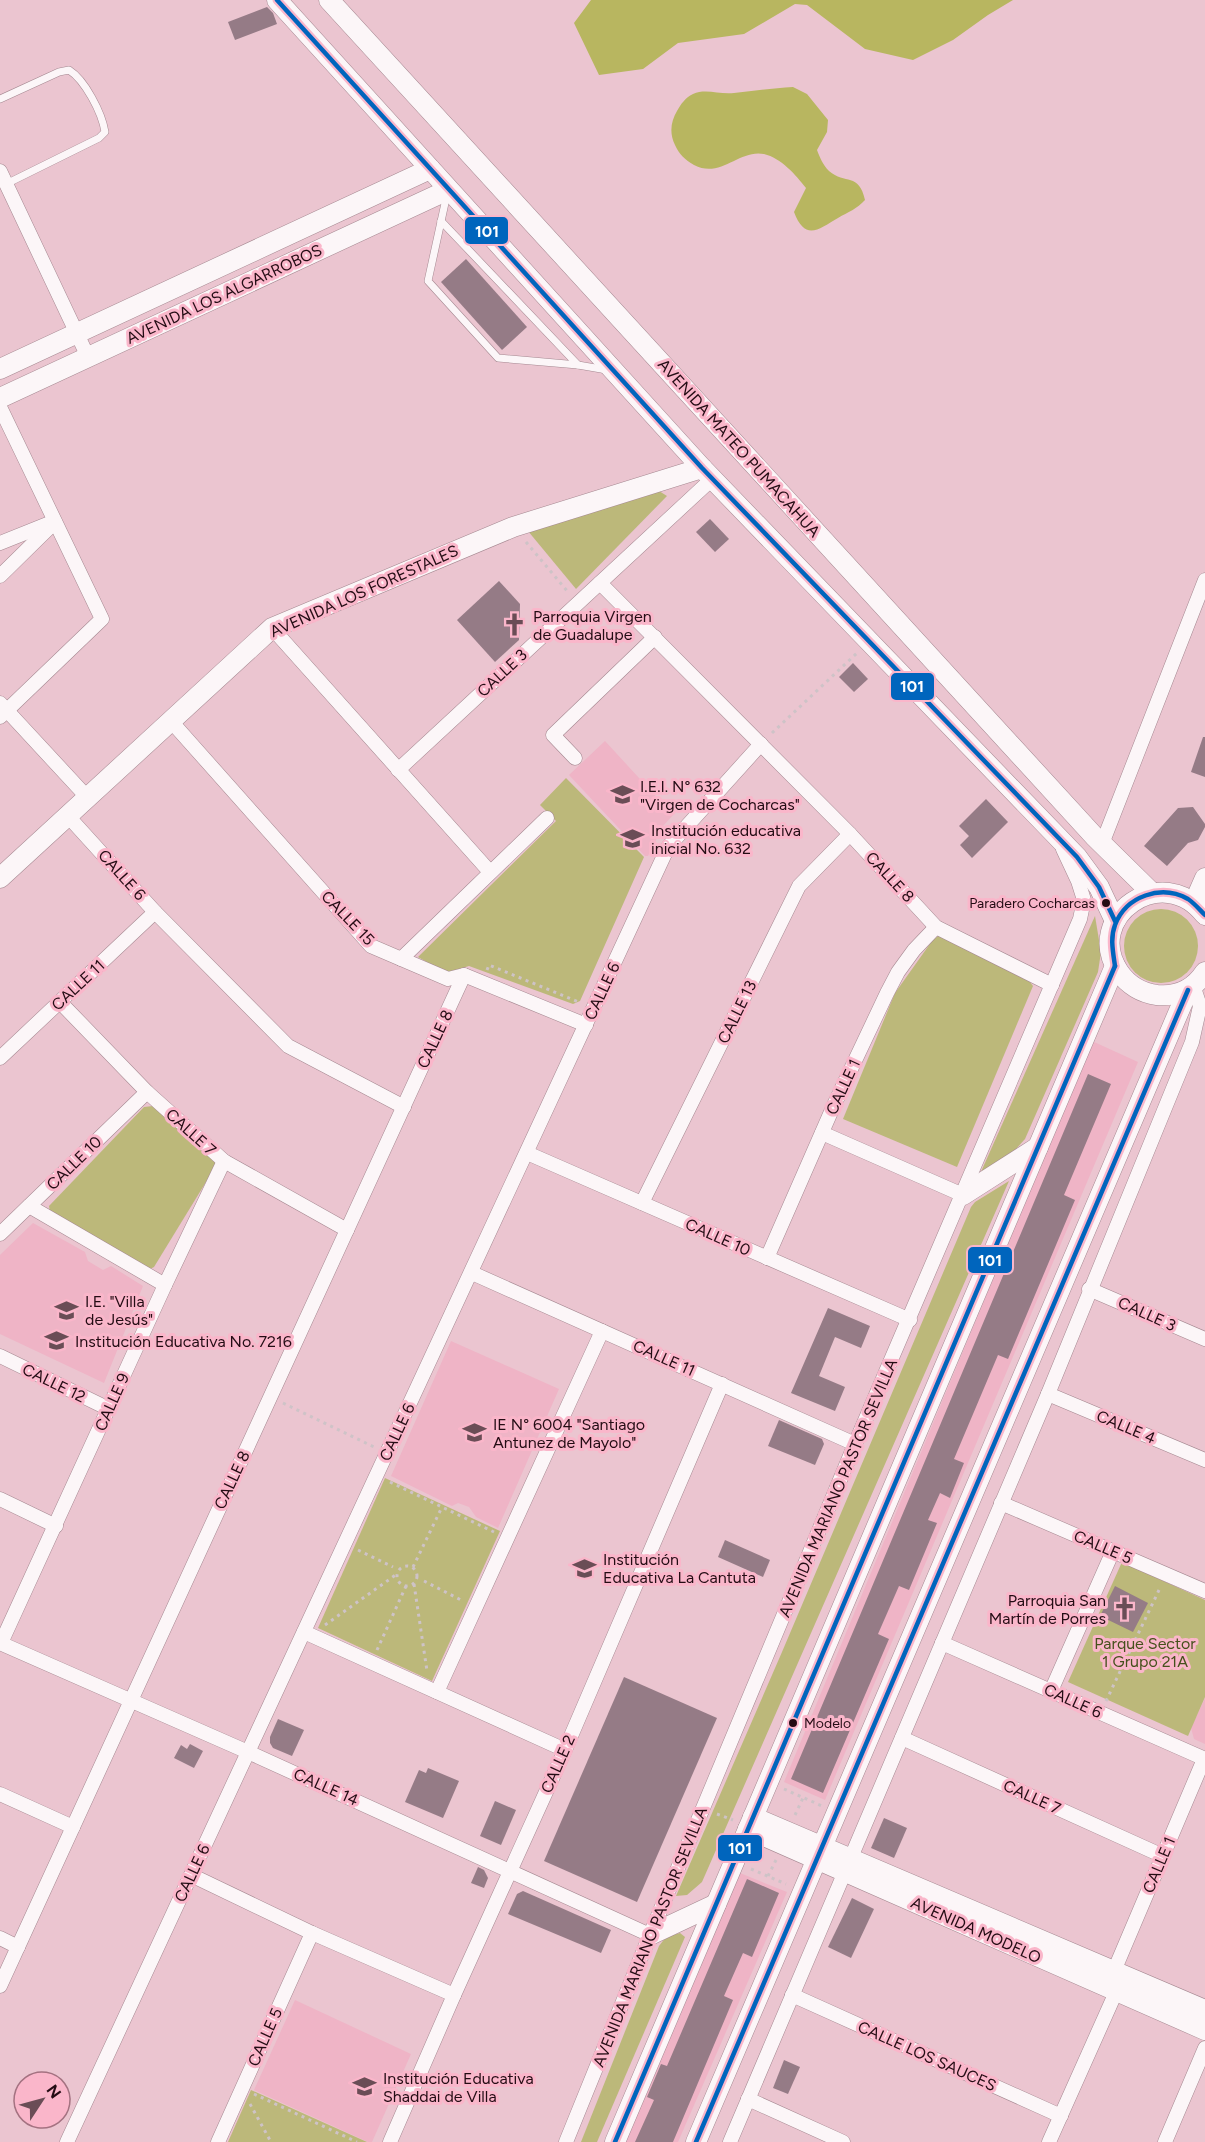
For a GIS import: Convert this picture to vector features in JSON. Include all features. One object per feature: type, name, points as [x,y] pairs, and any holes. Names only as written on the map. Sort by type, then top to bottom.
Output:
[{"type":"main road","points":[[278,0],[707,473],[1088,870],[1115,921]]},
{"type":"main road","name":"AVENIDA MATEO PUMACAHUA","points":[[328,0],[1102,844],[1152,893]]},
{"type":"main road","name":"AVENIDA LOS ALGARROBOS","points":[[0,369],[430,169]]},
{"type":"main road","name":"AVENIDA LOS ALGARROBOS","points":[[0,398],[448,190]]},
{"type":"main road","name":"AVENIDA LOS FORESTALES","points":[[0,878],[272,627],[513,527],[707,473]]},
{"type":"main road","points":[[1197,985],[1164,996],[1149,994],[1135,988],[1123,978],[1115,966],[1111,951],[1111,936],[1115,921],[1123,909],[1136,898],[1152,893],[1167,892],[1181,895],[1200,909],[1205,878]]},
{"type":"main road","points":[[615,2142],[734,1861],[746,1823],[768,1782],[1115,966]]},
{"type":"main road","points":[[696,2142],[819,1853],[1197,985]]},
{"type":"main road","points":[[963,1195],[1038,1147]]},
{"type":"main road","name":"AVENIDA MODELO","points":[[746,1823],[1205,2010]]},
{"type":"main road","name":"AVENIDA MODELO","points":[[848,1865],[1116,1992],[1205,2030]]},
{"type":"main road","points":[[650,1935],[716,1904]]},
{"type":"street","points":[[0,171],[88,357]]},
{"type":"street","points":[[0,407],[102,619],[2,710],[87,797]]},
{"type":"street","name":"CALLE 3","points":[[398,770],[600,583],[707,473]]},
{"type":"street","points":[[0,543],[55,522]]},
{"type":"street","points":[[0,576],[55,522]]},
{"type":"street","points":[[1102,844],[1205,580]]},
{"type":"street","name":"CALLE 8","points":[[600,583],[850,834],[936,927],[1052,985]]},
{"type":"street","points":[[272,627],[490,872]]},
{"type":"street","points":[[575,758],[553,735],[654,637]]},
{"type":"street","name":"CALLE 15","points":[[170,720],[371,946],[447,979],[464,975],[586,1025]]},
{"type":"street","name":"CALLE 6","points":[[67,2142],[668,847],[761,744]]},
{"type":"street","name":"CALLE 6","points":[[67,815],[155,912],[288,1046],[404,1107]]},
{"type":"street","points":[[401,959],[547,818]]},
{"type":"street","name":"CALLE 13","points":[[642,1203],[799,886],[850,834]]},
{"type":"street","name":"AVENIDA MARIANO PASTOR SEVILLA","points":[[567,2142],[650,1935],[855,1444],[1080,920],[1084,900],[1078,881],[1057,836]]},
{"type":"street","name":"CALLE 11","points":[[0,1058],[155,912]]},
{"type":"street","name":"CALLE 1","points":[[767,1258],[822,1133],[898,972],[914,950],[936,927]]},
{"type":"street","name":"CALLE 8","points":[[0,1986],[464,975]]},
{"type":"street","points":[[730,2142],[1048,1394],[1089,1288],[1192,1042],[1200,1006],[1197,985]]},
{"type":"street","name":"CALLE 7","points":[[60,1002],[147,1092],[224,1161],[347,1230]]},
{"type":"street","name":"CALLE 10","points":[[0,1234],[147,1092]]},
{"type":"street","points":[[822,1133],[963,1195]]},
{"type":"street","name":"CALLE 10","points":[[527,1153],[910,1320]]},
{"type":"street","name":"CALLE 9","points":[[1,1643],[224,1161]]},
{"type":"street","points":[[29,1206],[165,1285]]},
{"type":"street","name":"CALLE 11","points":[[472,1273],[855,1444]]},
{"type":"street","name":"CALLE 3","points":[[1089,1288],[1205,1339]]},
{"type":"street","points":[[437,1692],[602,1330]]},
{"type":"street","name":"CALLE 12","points":[[0,1356],[109,1409]]},
{"type":"street","name":"CALLE 2","points":[[390,2142],[565,1750],[722,1384]]},
{"type":"street","name":"CALLE 4","points":[[1048,1394],[1205,1460]]},
{"type":"street","points":[[0,1499],[56,1526]]},
{"type":"street","name":"CALLE 5","points":[[1001,1503],[1205,1592]]},
{"type":"street","points":[[1051,1691],[1113,1551]]},
{"type":"street","points":[[304,1632],[565,1750]]},
{"type":"street","name":"CALLE 14","points":[[1,1643],[248,1752],[650,1935]]},
{"type":"street","name":"CALLE 6","points":[[942,1643],[1205,1759]]},
{"type":"street","name":"CALLE 7","points":[[902,1738],[1163,1856]]},
{"type":"street","name":"CALLE 1","points":[[1114,1971],[1205,1759]]},
{"type":"street","points":[[0,1794],[73,1827]]},
{"type":"street","points":[[191,1875],[312,1933],[454,1995]]},
{"type":"street","name":"CALLE 5","points":[[218,2142],[312,1933]]},
{"type":"street","points":[[0,1938],[18,1947]]},
{"type":"street","points":[[1049,2142],[1116,1992]]},
{"type":"street","name":"CALLE LOS SAUCES","points":[[792,1995],[1061,2116]]},
{"type":"street","points":[[1165,2142],[1205,2048]]},
{"type":"street","points":[[748,2099],[843,2142]]},
{"type":"lane","points":[[0,99],[59,72],[69,70],[79,76],[104,121],[105,132],[99,138],[6,184]]},
{"type":"lane","points":[[448,190],[428,281],[498,358],[578,365],[614,371]]},
{"type":"lane","points":[[441,221],[578,365]]},
{"type":"path","points":[[513,527],[577,604]]},
{"type":"path","points":[[761,744],[869,642]]},
{"type":"path","points":[[482,982],[489,965],[581,1003]]},
{"type":"path","points":[[270,1397],[387,1454]]},
{"type":"path","points":[[387,1481],[494,1531],[490,1541]]},
{"type":"path","points":[[413,1567],[442,1507]]},
{"type":"path","points":[[357,1549],[393,1567]]},
{"type":"path","points":[[321,1627],[397,1574],[401,1568],[413,1567]]},
{"type":"path","points":[[413,1567],[418,1577],[414,1584],[428,1677]]},
{"type":"path","points":[[397,1574],[399,1582],[406,1587]]},
{"type":"path","points":[[424,1581],[463,1601]]},
{"type":"path","points":[[1101,1713],[1161,1588],[1150,1583]]},
{"type":"path","points":[[376,1652],[406,1587],[414,1584]]},
{"type":"path","points":[[321,1627],[326,1617]]},
{"type":"path","points":[[321,1627],[330,1631]]},
{"type":"path","points":[[428,1677],[433,1666]]},
{"type":"path","points":[[417,1672],[428,1677]]},
{"type":"path","points":[[768,1782],[837,1813]]},
{"type":"path","points":[[703,1808],[746,1823]]},
{"type":"path","points":[[734,1861],[803,1892]]},
{"type":"path","points":[[243,2110],[251,2092],[357,2142]]},
{"type":"path","points":[[248,2100],[271,2142]]},
{"type":"shaded area","points":[[591,0],[1013,0],[953,40],[913,60],[865,49],[807,5],[795,4],[744,34],[678,43],[643,69],[599,75],[574,23]]},
{"type":"shaded area","points":[[793,87],[807,94],[828,120],[827,132],[817,150],[823,164],[835,175],[855,182],[865,200],[859,206],[813,230],[803,227],[794,212],[806,188],[776,159],[764,154],[755,154],[721,166],[704,168],[694,165],[683,156],[672,136],[672,123],[675,115],[684,101],[693,94]]},
{"type":"shaded area","name":"I.E.I. N° 632 \"Virgen de Cocharcas\"","points":[[605,741],[673,815],[663,826],[648,856],[645,856],[569,775]]},
{"type":"shaded area","points":[[1092,1041],[1138,1062],[825,1800],[784,1782]]},
{"type":"shaded area","name":"I.E. \"Villa de Jesús\"","points":[[33,1223],[85,1252],[88,1261],[103,1270],[111,1266],[143,1286],[104,1383],[0,1334],[0,1255]]},
{"type":"shaded area","name":"IE N° 6004 \"Santiago Antunez de Mayolo\"","points":[[451,1341],[559,1389],[498,1528],[476,1517],[469,1507],[458,1503],[452,1506],[391,1476]]},
{"type":"shaded area","points":[[1205,1698],[1205,1744],[1194,1739],[1191,1728]]},
{"type":"shaded area","points":[[740,1873],[787,1892],[678,2142],[624,2142]]},
{"type":"shaded area","points":[[295,2000],[411,2054],[372,2142],[254,2090]]},
{"type":"green space","points":[[659,491],[667,496],[576,589],[528,531]]},
{"type":"green space","points":[[566,778],[644,857],[580,1001],[573,1004],[469,966],[446,973],[418,957],[556,821],[540,805]]},
{"type":"green space","points":[[1161,909],[1182,915],[1192,925],[1198,946],[1192,967],[1182,977],[1161,983],[1140,977],[1130,967],[1124,946],[1130,925],[1140,915]]},
{"type":"green space","points":[[1095,916],[1101,952],[1098,972],[1025,1139],[1016,1149],[980,1174]]},
{"type":"green space","points":[[938,936],[943,936],[1027,978],[1033,986],[957,1167],[843,1119],[895,993]]},
{"type":"green space","points":[[153,1106],[217,1164],[154,1267],[148,1270],[50,1212],[49,1206],[144,1107]]},
{"type":"green space","points":[[1009,1181],[702,1882],[687,1895],[676,1896],[971,1207],[975,1202]]},
{"type":"green space","points":[[385,1478],[500,1531],[432,1681],[318,1628]]},
{"type":"green space","name":"Parque Sector 1 Grupo 21A","points":[[1122,1562],[1205,1600],[1205,1697],[1188,1736],[1068,1682]]},
{"type":"green space","points":[[680,1933],[685,1937],[597,2142],[581,2142],[659,1946],[666,1937]]},
{"type":"green space","points":[[251,2090],[367,2142],[228,2142]]},
{"type":"building","points":[[267,7],[273,13],[277,24],[235,40],[228,22]]},
{"type":"building","points":[[466,259],[527,327],[502,350],[441,282]]},
{"type":"building","points":[[710,519],[729,539],[715,552],[696,532]]},
{"type":"building","points":[[499,581],[520,604],[519,640],[495,662],[457,620]]},
{"type":"building","points":[[853,663],[868,679],[854,692],[839,677]]},
{"type":"building","points":[[1203,737],[1205,737],[1205,777],[1191,772]]},
{"type":"building","points":[[986,799],[1008,822],[972,858],[960,845],[969,836],[959,826]]},
{"type":"building","points":[[1193,807],[1205,827],[1198,840],[1188,843],[1167,866],[1144,846],[1178,808]]},
{"type":"building","points":[[1088,1074],[1111,1084],[1064,1195],[1075,1200],[1008,1359],[998,1355],[954,1459],[964,1463],[950,1498],[940,1493],[928,1520],[937,1523],[909,1590],[899,1586],[878,1634],[889,1639],[823,1793],[791,1779]]},
{"type":"building","points":[[828,1308],[870,1326],[861,1348],[835,1337],[819,1376],[845,1387],[835,1411],[791,1393]]},
{"type":"building","points":[[779,1420],[822,1439],[824,1444],[815,1465],[768,1446]]},
{"type":"building","points":[[725,1540],[770,1560],[763,1577],[718,1557]]},
{"type":"building","name":"Parroquia San Martín de Porres","points":[[1115,1586],[1148,1603],[1133,1632],[1100,1616]]},
{"type":"building","points":[[624,1677],[717,1718],[637,1902],[544,1861]]},
{"type":"building","points":[[278,1719],[304,1730],[292,1756],[273,1748],[270,1743],[270,1737]]},
{"type":"building","points":[[190,1744],[203,1751],[194,1768],[174,1758],[181,1745],[187,1749]]},
{"type":"building","points":[[428,1768],[459,1781],[443,1818],[405,1802],[419,1770],[426,1773]]},
{"type":"building","points":[[495,1801],[516,1810],[501,1845],[480,1836]]},
{"type":"building","points":[[884,1818],[907,1828],[894,1858],[871,1848]]},
{"type":"building","points":[[478,1867],[484,1870],[488,1878],[484,1888],[471,1883]]},
{"type":"building","points":[[747,1879],[779,1893],[752,1957],[743,1953],[724,1996],[733,2000],[673,2142],[635,2142],[654,2100],[647,2097],[661,2064],[667,2066]]},
{"type":"building","points":[[523,1891],[611,1930],[601,1953],[508,1914],[517,1894]]},
{"type":"building","points":[[852,1898],[874,1909],[851,1958],[828,1947]]},
{"type":"building","points":[[784,2060],[800,2067],[788,2094],[773,2088]]},
{"type":"transit line","name":"101","points":[[277,0],[702,468],[1077,857],[1099,887],[1115,921]]},
{"type":"transit line","name":"101","points":[[1115,966],[1113,930],[1120,915],[1136,900],[1156,893],[1178,895],[1188,899],[1205,915]]},
{"type":"transit line","name":"101","points":[[615,2142],[1115,966]]},
{"type":"transit line","name":"101","points":[[696,2142],[1188,990]]},
{"type":"place","name":"Parroquia Virgen de Guadalupe","points":[[515,625]]},
{"type":"place","name":"I.E.I. N° 632 \"Virgen de Cocharcas\"","points":[[622,795]]},
{"type":"place","name":"Institución educativa inicial No. 632","points":[[633,839]]},
{"type":"place","name":"Paradero Cocharcas","points":[[1106,903]]},
{"type":"place","name":"I.E. \"Villa de Jesús\"","points":[[67,1310]]},
{"type":"place","name":"Institución Educativa No. 7216","points":[[57,1341]]},
{"type":"place","name":"IE N° 6004 \"Santiago Antunez de Mayolo\"","points":[[475,1433]]},
{"type":"place","name":"Institución Educativa La Cantuta","points":[[585,1568]]},
{"type":"place","name":"Parroquia San Martín de Porres","points":[[1124,1609]]},
{"type":"place","name":"Modelo","points":[[793,1723]]},
{"type":"place","name":"Institución Educativa Shaddai de Villa","points":[[365,2087]]}]
